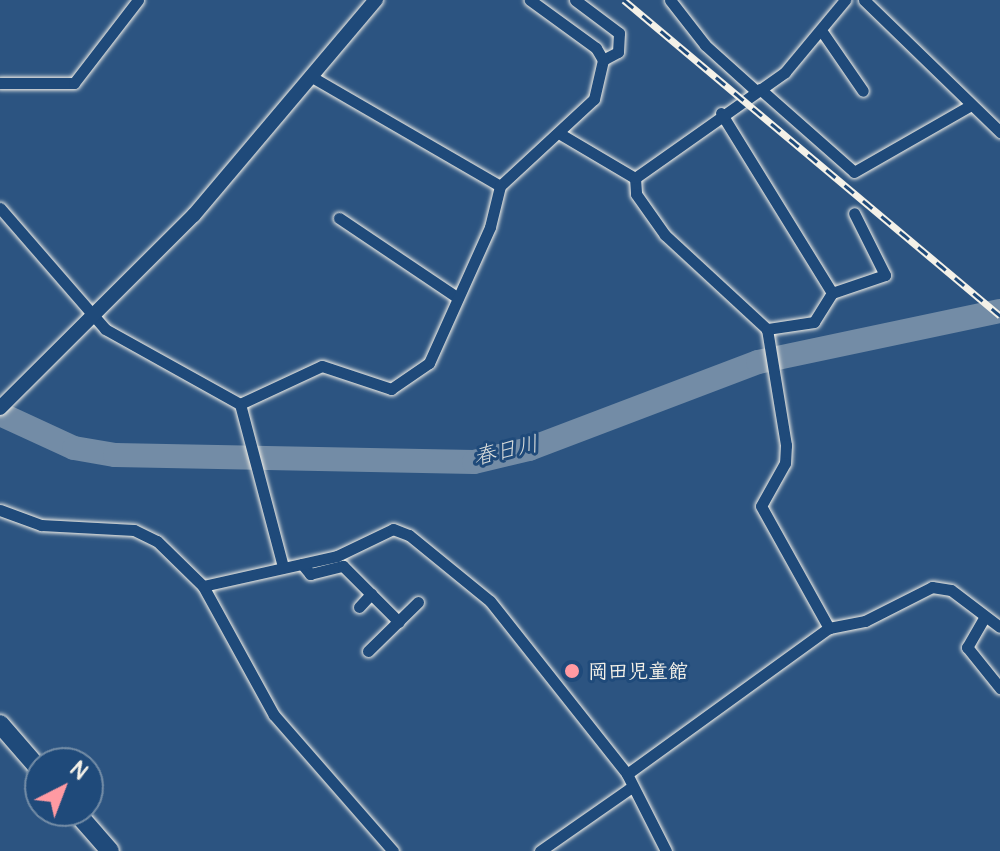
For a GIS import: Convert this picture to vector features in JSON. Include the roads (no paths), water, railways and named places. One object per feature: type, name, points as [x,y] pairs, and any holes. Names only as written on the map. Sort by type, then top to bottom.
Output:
[{"type":"main road","points":[[0,724],[24,752]]},
{"type":"main road","points":[[89,827],[110,851]]},
{"type":"street","points":[[0,83],[74,83],[138,0]]},
{"type":"street","points":[[0,408],[194,215],[376,0]]},
{"type":"street","points":[[530,0],[603,60]]},
{"type":"street","points":[[240,404],[322,366],[381,389],[413,380],[429,363],[455,296],[490,227],[500,186],[562,135],[594,99],[603,60],[618,52],[619,33],[575,0]]},
{"type":"street","points":[[670,0],[705,45],[854,172],[971,105]]},
{"type":"street","points":[[635,178],[721,113],[758,90],[823,33],[845,0]]},
{"type":"street","points":[[864,0],[1000,132]]},
{"type":"street","points":[[823,33],[863,91]]},
{"type":"street","points":[[312,77],[500,186]]},
{"type":"street","points":[[721,113],[832,293]]},
{"type":"street","points":[[562,135],[635,178]]},
{"type":"street","points":[[635,178],[636,194],[665,235],[769,332],[785,463],[761,506],[829,628]]},
{"type":"street","points":[[0,208],[92,315],[186,378],[240,404],[283,567]]},
{"type":"street","points":[[769,332],[814,322],[832,293],[885,275],[854,213]]},
{"type":"street","points":[[339,218],[455,296]]},
{"type":"street","points":[[0,510],[51,526],[134,530],[157,541],[203,586],[274,715],[393,851]]},
{"type":"street","points":[[203,586],[302,564],[393,529],[409,535],[490,601],[627,774],[629,789],[666,851]]},
{"type":"street","points":[[302,564],[310,574],[343,566],[399,622]]},
{"type":"street","points":[[627,774],[829,628],[865,621],[932,587],[951,590],[984,618],[1000,627]]},
{"type":"street","points":[[359,607],[371,594]]},
{"type":"street","points":[[368,651],[418,602]]},
{"type":"street","points":[[984,618],[967,647],[1000,688]]},
{"type":"street","points":[[540,851],[629,789]]},
{"type":"waterway","name":"春日川","points":[[0,414],[74,448],[115,455],[474,462],[529,449],[758,362],[1000,311]]},
{"type":"railway","points":[[624,0],[1000,315]]},
{"type":"place","name":"岡田児童館","points":[[572,671]]}]
